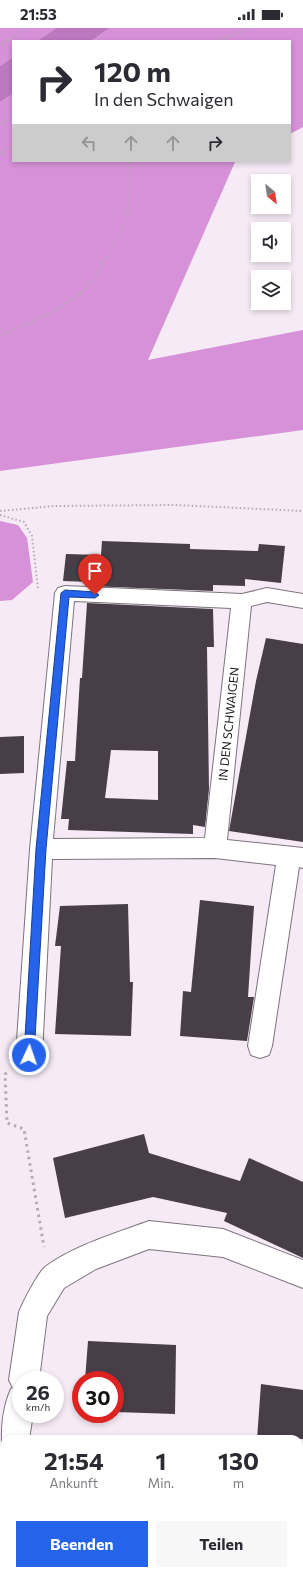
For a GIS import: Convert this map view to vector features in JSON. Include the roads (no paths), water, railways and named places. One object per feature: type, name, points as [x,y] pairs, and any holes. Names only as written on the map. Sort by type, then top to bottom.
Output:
[{"type":"street","points":[[29,1055],[41,849],[65,593],[242,601],[267,595],[303,601]]},
{"type":"street","name":"IN DEN SCHWAIGEN","points":[[215,848],[242,601]]},
{"type":"street","points":[[41,849],[215,848],[296,857],[260,1046]]},
{"type":"street","points":[[25,1371],[33,1312],[54,1278],[88,1258],[149,1235],[223,1244],[303,1274]]},
{"type":"street","points":[[15,1435],[17,1423]]}]
